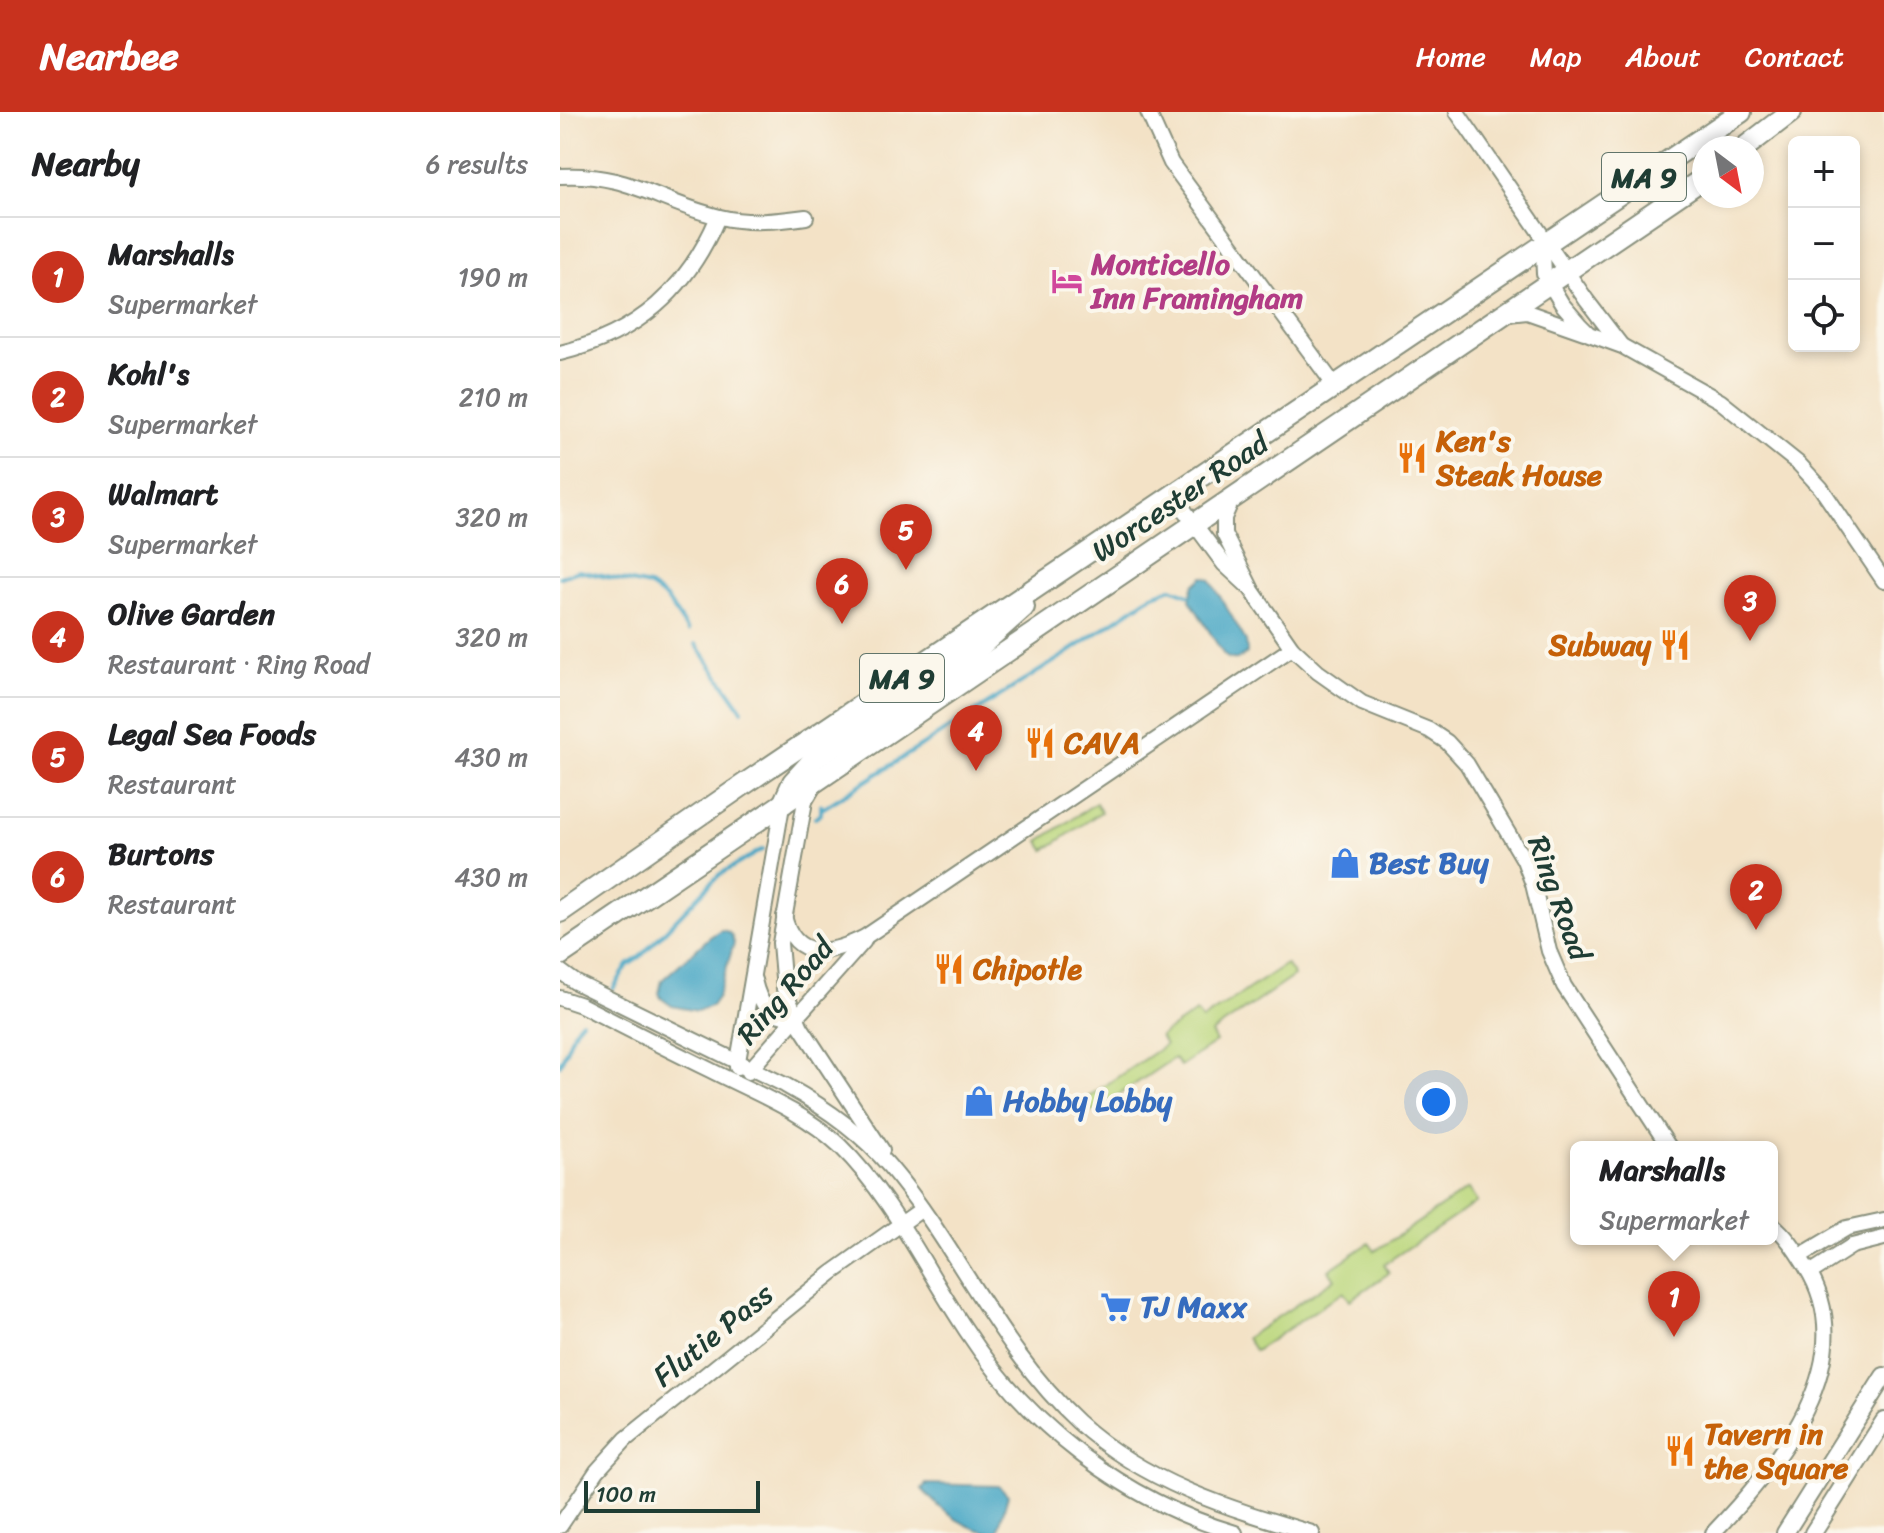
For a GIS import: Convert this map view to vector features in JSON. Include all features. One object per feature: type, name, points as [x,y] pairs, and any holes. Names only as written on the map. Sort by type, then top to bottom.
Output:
[{"type":"highway","name":"Worcester Road","points":[[560,912],[743,785],[1741,112]]},
{"type":"highway","points":[[1760,136],[1791,112]]},
{"type":"highway","name":"Worcester Road","points":[[560,955],[1692,186]]},
{"type":"highway","points":[[782,806],[793,782],[814,759],[976,650],[1061,571]]},
{"type":"main road","points":[[1785,1533],[1884,1376]]},
{"type":"main road","points":[[1813,1533],[1884,1421]]},
{"type":"street","points":[[1148,112],[1171,163],[1335,386]]},
{"type":"street","points":[[1457,112],[1622,346]]},
{"type":"street","points":[[560,176],[592,176],[621,181],[718,217],[761,221],[806,217]]},
{"type":"street","points":[[560,353],[614,335],[655,307],[692,267],[718,217]]},
{"type":"street","points":[[1548,242],[1542,263],[1548,284],[1571,316],[1589,334]]},
{"type":"street","points":[[1500,316],[1527,312],[1622,346],[1730,408],[1805,469],[1884,581]]},
{"type":"street","points":[[1240,492],[1225,512],[1223,530],[1251,589]]},
{"type":"street","name":"Ring Road","points":[[1173,495],[1228,569],[1251,589],[1292,648],[1318,672],[1349,696],[1429,730],[1447,742],[1467,764],[1527,869],[1549,951],[1564,986],[1665,1141]]},
{"type":"street","name":"Ring Road","points":[[784,916],[792,937],[813,950],[843,947],[873,933],[1292,648]]},
{"type":"street","points":[[823,778],[812,788],[805,801],[784,916],[780,943],[786,997],[796,1018],[901,1181]]},
{"type":"street","points":[[744,1065],[754,966],[782,806]]},
{"type":"street","name":"Ring Road","points":[[736,1083],[744,1065],[796,1018],[873,933]]},
{"type":"street","points":[[754,966],[756,989],[765,1008],[777,1015],[796,1018]]},
{"type":"street","points":[[560,971],[575,982],[797,1091],[827,1110],[879,1155],[901,1181],[1048,1391],[1079,1422],[1121,1456],[1167,1482],[1276,1528],[1312,1533]]},
{"type":"street","points":[[560,998],[581,1005],[794,1112],[827,1135],[862,1170],[980,1351],[1013,1393],[1046,1426],[1088,1460],[1133,1490],[1232,1532]]},
{"type":"street","name":"Flutie Pass","points":[[560,1526],[597,1471],[626,1439],[821,1280],[922,1209]]},
{"type":"street","points":[[1800,1256],[1847,1228],[1884,1220]]},
{"type":"street","points":[[1713,1533],[1771,1463],[1814,1392],[1824,1358],[1826,1332],[1821,1297],[1800,1256],[1778,1229]]},
{"type":"street","points":[[1810,1273],[1852,1246],[1884,1238]]},
{"type":"green space","points":[[1096,803],[1101,812],[1045,850],[1039,841]]},
{"type":"green space","points":[[1286,964],[1294,976],[1211,1033],[1216,1042],[1180,1066],[1174,1058],[1093,1112],[1085,1099],[1165,1045],[1160,1036],[1196,1012],[1202,1020]]},
{"type":"green space","points":[[1468,1189],[1477,1202],[1384,1264],[1389,1273],[1350,1300],[1343,1292],[1255,1351],[1246,1338],[1335,1279],[1329,1270],[1369,1243],[1375,1251]]},
{"type":"water","points":[[1203,577],[1210,579],[1246,641],[1247,653],[1238,659],[1224,655],[1190,600],[1193,586]]},
{"type":"water","points":[[721,930],[730,934],[734,943],[718,996],[711,1006],[697,1011],[672,1006],[661,998],[662,980]]},
{"type":"water","points":[[926,1484],[999,1486],[1008,1495],[997,1533],[976,1529],[956,1519],[922,1489]]},
{"type":"waterway","points":[[560,577],[579,571],[649,586],[666,598],[688,631]]},
{"type":"waterway","points":[[822,809],[1153,595],[1172,588],[1189,595]]},
{"type":"waterway","points":[[696,644],[742,710]]},
{"type":"waterway","points":[[815,818],[821,814],[821,805]]},
{"type":"waterway","points":[[613,989],[628,965],[640,957],[719,875],[763,849]]},
{"type":"waterway","points":[[560,1065],[575,1029],[582,1021]]},
{"type":"place","name":"Monticello Inn Framingham","points":[[1067,281]]},
{"type":"place","name":"Ken's Steak House","points":[[1412,458]]},
{"type":"place","name":"Legal Sea Foods","points":[[906,570]]},
{"type":"place","name":"Burtons","points":[[842,624]]},
{"type":"place","name":"Walmart","points":[[1750,641]]},
{"type":"place","name":"Subway","points":[[1675,645]]},
{"type":"place","name":"CAVA","points":[[1040,743]]},
{"type":"place","name":"Olive Garden","points":[[976,771]]},
{"type":"place","name":"Best Buy","points":[[1345,863]]},
{"type":"place","name":"Kohl's","points":[[1756,930]]},
{"type":"place","name":"Chipotle","points":[[949,969]]},
{"type":"place","name":"Hobby Lobby","points":[[979,1101]]},
{"type":"place","name":"TJ Maxx","points":[[1116,1307]]},
{"type":"place","name":"Marshalls","points":[[1674,1337]]},
{"type":"place","name":"Tavern in the Square","points":[[1680,1451]]}]
